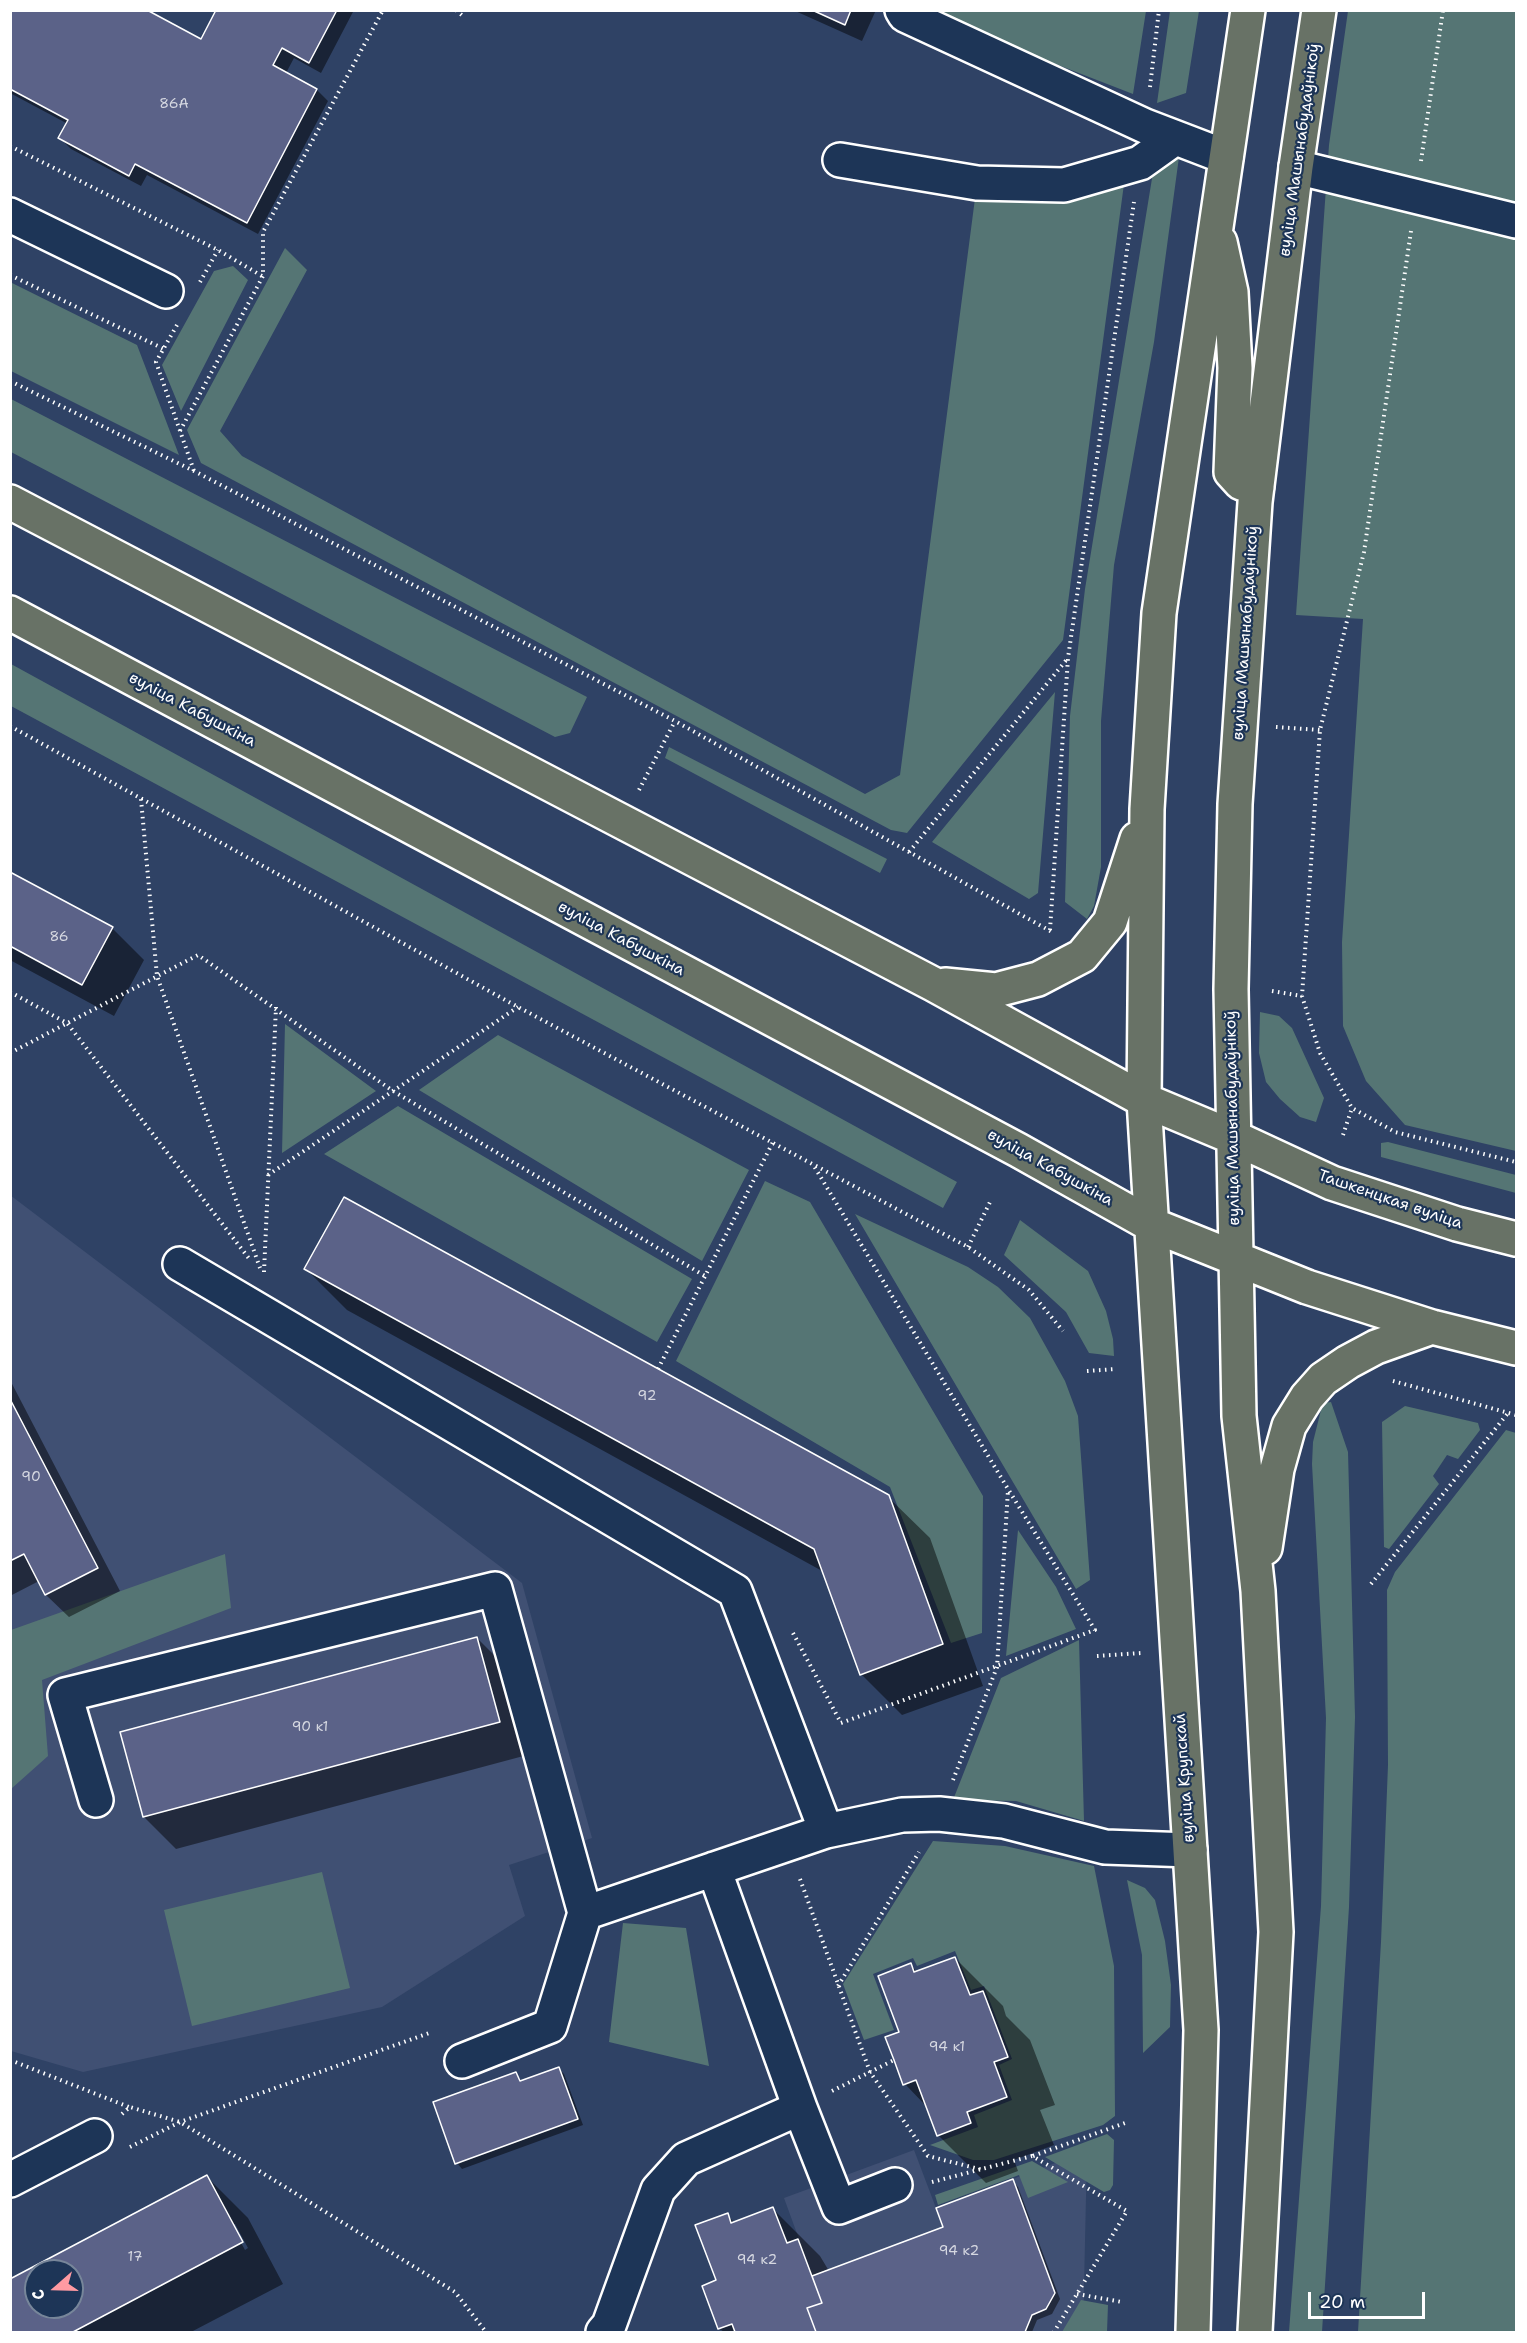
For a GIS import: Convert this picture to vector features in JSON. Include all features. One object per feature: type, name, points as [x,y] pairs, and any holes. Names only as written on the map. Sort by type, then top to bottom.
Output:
[{"type":"main road","points":[[1150,1224],[1144,1100],[1147,809],[1160,613],[1248,10]]},
{"type":"main road","name":"вуліца Машынабудаўнікоў","points":[[1235,1259],[1231,988],[1235,804],[1257,487],[1296,167],[1319,10]]},
{"type":"main road","points":[[1216,223],[1231,292],[1235,368],[1231,472],[1241,483],[1257,487]]},
{"type":"main road","points":[[10,502],[933,984],[1066,1060],[1144,1100],[1235,1138]]},
{"type":"main road","name":"вуліца Кабушкіна","points":[[10,613],[1008,1144],[1150,1224],[1235,1259]]},
{"type":"main road","points":[[933,984],[996,990],[1038,979],[1082,956],[1110,922],[1147,809]]},
{"type":"main road","name":"Ташкенцкая вуліца","points":[[1235,1138],[1332,1183],[1457,1224],[1516,1239]]},
{"type":"main road","name":"вуліца Крупскай","points":[[1150,1224],[1201,2031],[1193,2332]]},
{"type":"main road","points":[[1255,2332],[1276,1932],[1258,1591],[1239,1416],[1235,1259],[1307,1287],[1432,1327],[1516,1348]]},
{"type":"main road","points":[[1258,1591],[1277,1469],[1289,1426],[1307,1396],[1323,1379],[1348,1362],[1376,1347],[1432,1327]]},
{"type":"lane","points":[[902,10],[905,15],[1145,126],[1226,157]]},
{"type":"lane","points":[[840,160],[977,183],[1064,185],[1140,163],[1175,138]]},
{"type":"lane","points":[[1296,167],[1516,221]]},
{"type":"lane","points":[[10,215],[181,300]]},
{"type":"lane","points":[[180,1264],[735,1591],[826,1831]]},
{"type":"lane","points":[[96,1800],[65,1695],[495,1589],[585,1913],[550,2026],[462,2061]]},
{"type":"lane","points":[[585,1913],[826,1831],[902,1815],[939,1814],[1004,1821],[1106,1847],[1190,1850]]},
{"type":"lane","points":[[714,1869],[800,2108],[839,2207],[909,2182]]},
{"type":"lane","points":[[603,2332],[609,2325],[658,2190],[686,2159],[800,2108]]},
{"type":"lane","points":[[10,2180],[94,2136]]},
{"type":"path","points":[[180,431],[263,276],[263,232],[383,10]]},
{"type":"path","points":[[456,10],[464,17]]},
{"type":"path","points":[[1145,126],[1160,10]]},
{"type":"path","points":[[1443,10],[1364,552],[1320,730],[1302,996],[1320,1053],[1352,1108],[1395,1132],[1516,1162]]},
{"type":"path","points":[[10,146],[218,250],[263,276]]},
{"type":"path","points":[[10,381],[194,471],[675,721],[1050,930],[1068,658],[1140,163]]},
{"type":"path","points":[[194,471],[156,362],[164,350],[181,300],[218,250]]},
{"type":"path","points":[[10,275],[164,350]]},
{"type":"path","points":[[909,852],[1068,658]]},
{"type":"path","points":[[655,760],[675,721]]},
{"type":"path","points":[[10,726],[518,1007],[968,1247],[1029,1290],[1063,1331]]},
{"type":"path","points":[[141,798],[157,976],[264,1278]]},
{"type":"path","points":[[10,1053],[198,955],[276,1007],[393,1091],[705,1276]]},
{"type":"path","points":[[1272,991],[1302,996]]},
{"type":"path","points":[[10,992],[67,1023],[264,1278]]},
{"type":"path","points":[[264,1278],[276,1007]]},
{"type":"path","points":[[268,1175],[518,1007]]},
{"type":"path","points":[[1343,1135],[1352,1108]]},
{"type":"path","points":[[658,1369],[773,1142]]},
{"type":"path","points":[[788,1624],[841,1723],[1095,1630],[1008,1490],[814,1166]]},
{"type":"path","points":[[968,1247],[991,1200]]},
{"type":"path","points":[[1087,1371],[1116,1369]]},
{"type":"path","points":[[1389,1380],[1516,1415]]},
{"type":"path","points":[[1371,1584],[1508,1413]]},
{"type":"path","points":[[838,1986],[939,1814],[997,1667],[1008,1490]]},
{"type":"path","points":[[1096,1656],[1178,1651]]},
{"type":"path","points":[[788,1844],[870,2072],[928,2156],[985,2170]]},
{"type":"path","points":[[127,2148],[180,2122],[432,2032]]},
{"type":"path","points":[[10,2060],[130,2107],[180,2122],[455,2292],[486,2332]]},
{"type":"path","points":[[800,2108],[894,2060]]},
{"type":"path","points":[[94,2136],[130,2107]]},
{"type":"path","points":[[909,2182],[934,2183],[985,2170],[1032,2156],[1125,2122]]},
{"type":"path","points":[[1032,2156],[1126,2211],[1054,2332]]},
{"type":"path","points":[[1077,2294],[1122,2302]]},
{"type":"shaded area","points":[[10,1195],[522,1583],[592,1838],[509,1865],[525,1916],[382,2007],[83,2072],[11,2051]]},
{"type":"shaded area","points":[[914,2150],[936,2208],[1087,2151],[1083,2332],[816,2332],[807,2308],[822,2302],[784,2198]]},
{"type":"green space","points":[[925,10],[1146,11],[1133,94],[924,13]]},
{"type":"green space","points":[[1170,11],[1199,11],[1186,93],[1157,103]]},
{"type":"green space","points":[[1348,11],[1516,11],[1516,1151],[1405,1125],[1366,1081],[1343,1026],[1342,942],[1363,619],[1296,615],[1329,145]]},
{"type":"green space","points":[[1170,151],[1179,157],[1154,342],[1114,565],[1101,721],[1101,867],[1094,906],[1087,919],[1065,902],[1070,716],[1085,589],[1156,154]]},
{"type":"green space","points":[[1128,154],[1063,640],[907,833],[891,830],[201,463],[187,430],[285,248],[307,270],[220,431],[242,456],[865,794],[900,775],[977,183],[1035,188]]},
{"type":"green space","points":[[233,266],[248,280],[181,411],[162,365],[214,271]]},
{"type":"green space","points":[[10,282],[137,345],[179,455],[11,371]]},
{"type":"green space","points":[[11,399],[587,697],[570,733],[555,737],[11,452]]},
{"type":"green space","points":[[11,664],[957,1182],[943,1208],[11,706]]},
{"type":"green space","points":[[1055,692],[1038,893],[1029,899],[932,842]]},
{"type":"green space","points":[[669,747],[887,859],[880,873],[665,758]]},
{"type":"green space","points":[[1260,1012],[1279,1016],[1292,1028],[1324,1098],[1316,1122],[1300,1117],[1280,1099],[1266,1082],[1259,1053]]},
{"type":"green space","points":[[285,1024],[376,1091],[282,1153]]},
{"type":"green space","points":[[498,1035],[749,1170],[702,1261],[419,1090]]},
{"type":"green space","points":[[398,1106],[692,1279],[657,1342],[324,1154]]},
{"type":"green space","points":[[1388,1142],[1516,1175],[1516,1193],[1381,1157],[1381,1143]]},
{"type":"green space","points":[[765,1181],[810,1202],[983,1496],[982,1633],[951,1643],[890,1487],[676,1361]]},
{"type":"green space","points":[[855,1214],[968,1267],[998,1287],[1030,1318],[1065,1381],[1078,1416],[1090,1580],[1076,1589]]},
{"type":"green space","points":[[1020,1220],[1088,1271],[1106,1311],[1113,1339],[1114,1356],[1089,1353],[1066,1312],[1004,1255]]},
{"type":"green space","points":[[1331,1402],[1348,1452],[1355,1717],[1349,1907],[1322,2332],[1289,2332],[1321,1906],[1326,1718],[1312,1464],[1313,1442],[1321,1410],[1324,1403]]},
{"type":"green space","points":[[1405,1406],[1478,1423],[1480,1430],[1458,1459],[1447,1455],[1433,1476],[1439,1484],[1389,1549],[1384,1547],[1382,1422]]},
{"type":"green space","points":[[1506,1430],[1516,1433],[1516,2332],[1358,2332],[1381,1942],[1388,1765],[1387,1590],[1395,1572]]},
{"type":"green space","points":[[1018,1530],[1056,1587],[1076,1629],[1006,1656]]},
{"type":"green space","points":[[225,1554],[231,1608],[42,1680],[48,1756],[11,1789],[11,1630]]},
{"type":"green space","points":[[1079,1640],[1084,1821],[1016,1801],[953,1800],[1001,1678]]},
{"type":"green space","points":[[933,1841],[1005,1846],[1094,1866],[1114,1966],[1115,2116],[1103,2125],[994,2160],[973,2160],[930,2145],[978,2127],[974,2115],[1012,2100],[999,2065],[1012,2059],[984,1986],[971,1990],[955,1951],[917,1966],[913,1958],[873,1974],[894,2030],[864,2040],[843,1984]]},
{"type":"green space","points":[[322,1872],[350,1988],[192,2026],[164,1910]]},
{"type":"green space","points":[[1127,1880],[1145,1888],[1155,1900],[1165,1941],[1171,1985],[1170,2027],[1143,2053],[1142,1955]]},
{"type":"green space","points":[[623,1923],[686,1928],[709,2066],[609,2042]]},
{"type":"green space","points":[[1107,2134],[1114,2140],[1113,2185],[1110,2190],[1104,2192],[1045,2157]]},
{"type":"green space","points":[[1032,2161],[1068,2182],[1028,2198],[1019,2175],[938,2205],[935,2195]]},
{"type":"green space","points":[[1081,2300],[1108,2305],[1107,2332],[1062,2332]]},
{"type":"building","points":[[10,10],[147,10],[201,39],[216,10],[337,10],[309,63],[282,48],[273,65],[317,89],[247,223],[135,164],[129,176],[58,138],[68,120],[10,89]]},
{"type":"building","points":[[812,10],[851,10],[845,25]]},
{"type":"building","points":[[10,872],[113,927],[82,985],[10,946]]},
{"type":"building","points":[[344,1197],[889,1495],[943,1644],[860,1675],[814,1549],[304,1269]]},
{"type":"building","points":[[10,1399],[98,1568],[45,1595],[24,1554],[10,1561]]},
{"type":"building","points":[[477,1637],[500,1722],[143,1817],[120,1732]]},
{"type":"building","points":[[955,1957],[970,1995],[983,1991],[1008,2057],[994,2062],[1007,2097],[967,2112],[971,2123],[937,2136],[916,2080],[903,2085],[885,2037],[899,2032],[878,1976],[911,1963],[914,1972]]},
{"type":"building","points":[[559,2067],[578,2119],[455,2164],[433,2102],[516,2072],[520,2081]]},
{"type":"building","points":[[207,2175],[243,2242],[73,2332],[10,2332],[10,2279],[24,2272],[24,2319],[84,2319],[84,2259],[48,2259]]},
{"type":"building","points":[[1013,2179],[1055,2293],[1046,2309],[1032,2315],[1025,2332],[816,2332],[807,2308],[822,2303],[812,2276],[943,2227],[936,2208]]},
{"type":"building","points":[[773,2207],[787,2243],[798,2239],[822,2303],[807,2308],[816,2332],[735,2332],[732,2324],[718,2329],[702,2286],[716,2280],[695,2225],[728,2213],[731,2223]]}]
